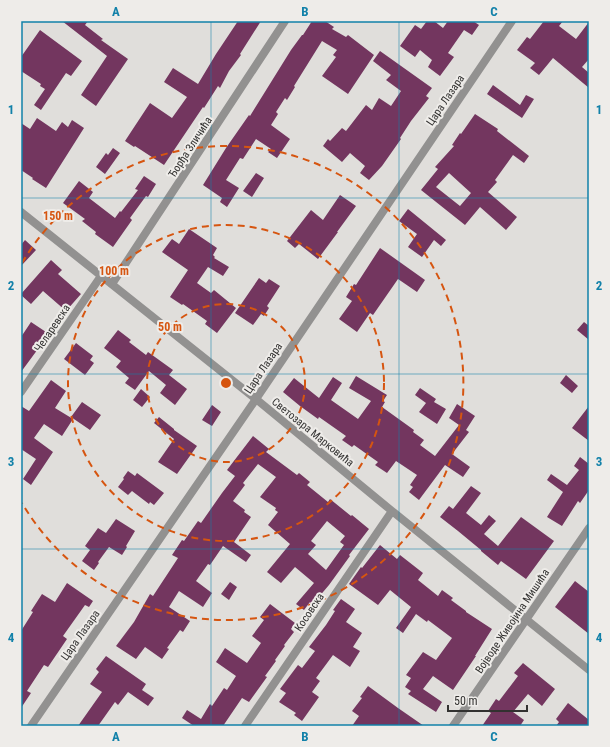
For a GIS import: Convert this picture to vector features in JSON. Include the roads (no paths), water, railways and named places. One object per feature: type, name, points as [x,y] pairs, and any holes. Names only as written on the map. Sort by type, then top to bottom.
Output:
[{"type":"street","name":"Ђорђа Зличића","points":[[112,284],[286,21]]},
{"type":"street","name":"Цара Лазара","points":[[31,726],[256,399],[512,21]]},
{"type":"street","name":"Светозара Марковића","points":[[21,212],[256,399],[589,670]]},
{"type":"street","name":"Челаревска","points":[[21,392],[101,276]]},
{"type":"street","name":"Косовска","points":[[245,726],[392,511]]},
{"type":"street","name":"Војводе Живојина Мишића","points":[[453,726],[589,528]]}]
